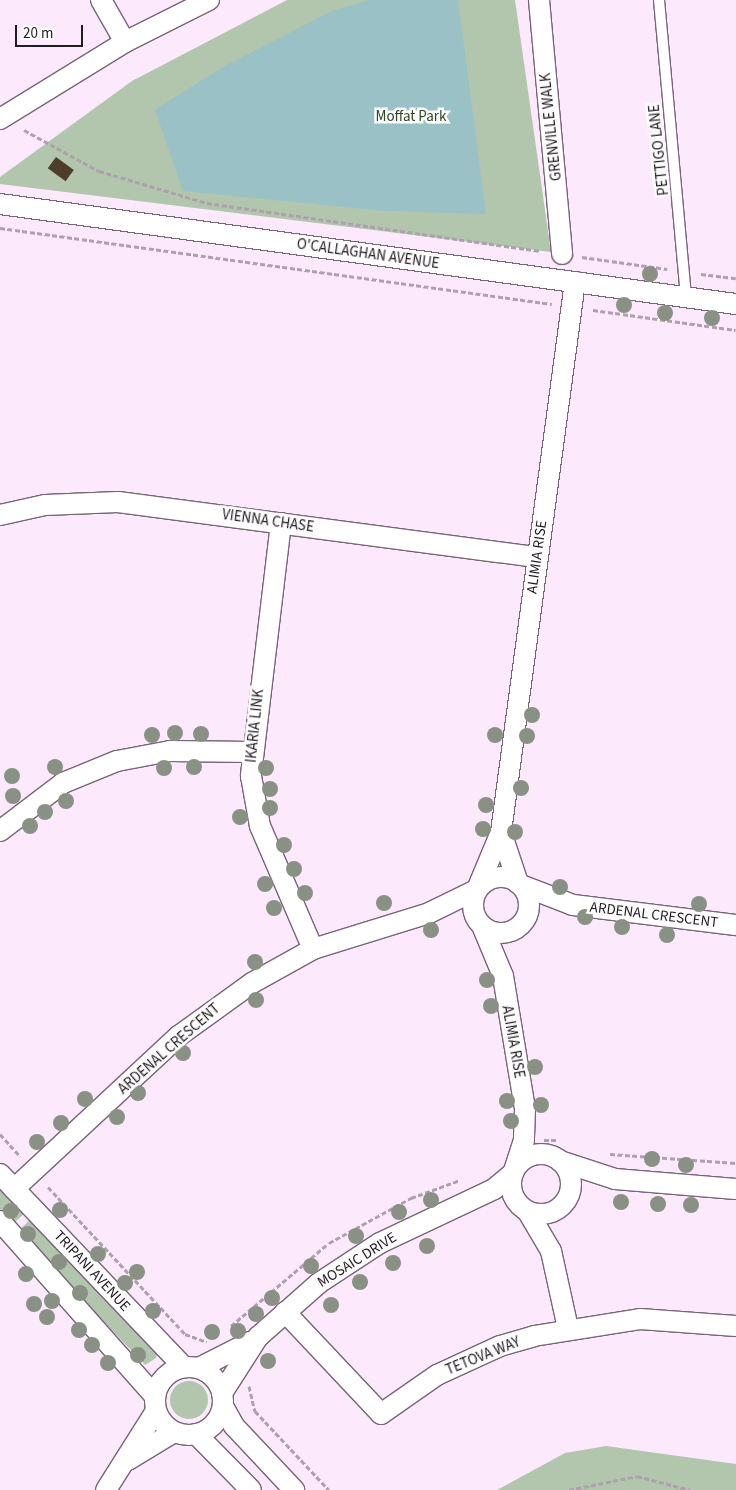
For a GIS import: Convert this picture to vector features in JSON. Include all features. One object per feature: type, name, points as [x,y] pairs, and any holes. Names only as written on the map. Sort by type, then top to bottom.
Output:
[{"type":"street","points":[[101,0],[125,42]]},
{"type":"street","points":[[5,116],[125,42],[209,0]]},
{"type":"street","name":"GRENVILLE WALK","points":[[538,0],[562,254]]},
{"type":"street","name":"O'CALLAGHAN AVENUE","points":[[0,204],[736,304]]},
{"type":"street","name":"ALIMIA RISE","points":[[477,889],[501,832],[536,557],[575,282]]},
{"type":"street","name":"VIENNA CHASE","points":[[0,515],[45,505],[118,502],[536,557]]},
{"type":"street","name":"IKARIA LINK","points":[[281,523],[251,752],[260,826],[313,949]]},
{"type":"street","points":[[0,831],[63,784],[117,760],[170,751],[251,752]]},
{"type":"street","name":"ALIMIA RISE","points":[[501,832],[520,884]]},
{"type":"street","points":[[429,913],[481,926],[500,934],[522,924],[529,902],[520,884],[502,876],[477,889],[472,908],[481,926]]},
{"type":"street","name":"ARDENAL CRESCENT","points":[[520,884],[573,905],[736,926]]},
{"type":"street","name":"ARDENAL CRESCENT","points":[[14,1188],[217,1006],[313,949],[429,913],[477,889]]},
{"type":"street","name":"ARDENAL CRESCENT","points":[[522,924],[573,905]]},
{"type":"street","name":"ALIMIA RISE","points":[[503,976],[522,924]]},
{"type":"street","name":"ALIMIA RISE","points":[[481,926],[503,976],[525,1109],[524,1140],[513,1171]]},
{"type":"street","name":"ALIMIA RISE","points":[[525,1109],[544,1145],[559,1160]]},
{"type":"street","points":[[568,1328],[551,1251],[526,1210],[512,1193],[513,1171],[538,1154],[614,1179],[736,1189]]},
{"type":"street","points":[[551,1251],[570,1179],[559,1160]]},
{"type":"street","name":"MOSAIC DRIVE","points":[[223,1400],[228,1364],[285,1312],[380,1244],[469,1204],[513,1171]]},
{"type":"street","name":"TRIPANI AVENUE","points":[[0,1174],[191,1368]]},
{"type":"street","points":[[526,1210],[543,1214],[614,1179]]},
{"type":"street","name":"MOSAIC DRIVE","points":[[469,1204],[526,1210]]},
{"type":"street","points":[[0,1221],[156,1403],[174,1432]]},
{"type":"street","name":"TETOVA WAY","points":[[285,1312],[381,1414],[411,1391],[469,1359],[568,1328],[640,1319],[736,1326]]},
{"type":"street","points":[[106,1490],[124,1462],[156,1403],[165,1377],[191,1368],[228,1364]]},
{"type":"street","points":[[191,1368],[214,1378],[234,1426],[294,1490]]},
{"type":"street","points":[[124,1462],[174,1432],[196,1434],[214,1424],[223,1400]]},
{"type":"street","points":[[196,1434],[250,1490]]},
{"type":"lane","name":"PETTIGO LANE","points":[[659,0],[686,272],[686,298]]},
{"type":"path","points":[[5,116],[34,139],[99,171],[197,201],[736,278]]},
{"type":"path","points":[[0,228],[736,330]]},
{"type":"path","points":[[0,1134],[185,1334],[205,1339],[253,1390],[255,1411],[329,1490]]},
{"type":"path","points":[[569,1490],[637,1476],[690,1490]]},
{"type":"green space","name":"Moffat Park","points":[[287,0],[515,0],[551,252],[0,184],[0,177],[132,81]]},
{"type":"green space","points":[[0,1183],[26,1212],[13,1224],[0,1211]]},
{"type":"green space","points":[[32,1218],[158,1353],[156,1358],[145,1365],[18,1231]]},
{"type":"green space","points":[[189,1381],[202,1387],[208,1400],[202,1413],[189,1419],[176,1413],[170,1400],[176,1387]]},
{"type":"green space","points":[[606,1446],[736,1464],[736,1490],[497,1490],[565,1453]]},
{"type":"shaded area","points":[[370,0],[458,0],[486,214],[384,211],[183,191],[155,110],[221,68],[332,11]]},
{"type":"building","points":[[56,157],[74,170],[66,181],[48,168]]}]
